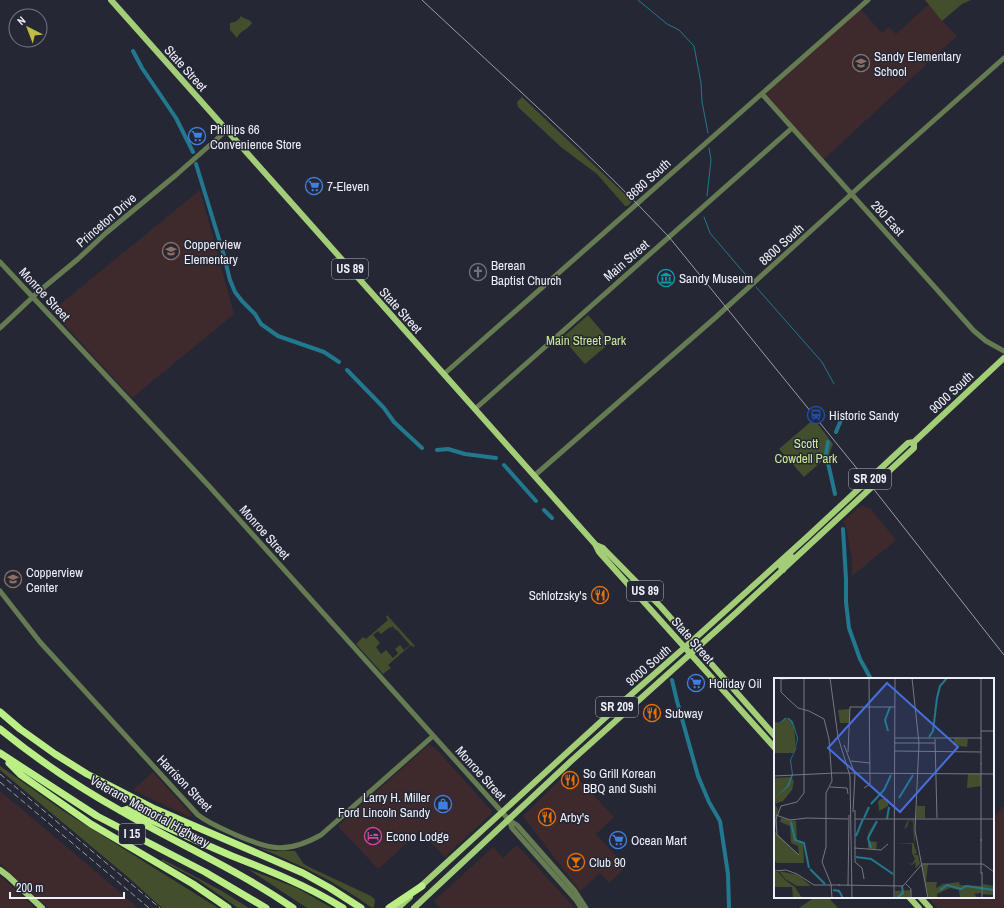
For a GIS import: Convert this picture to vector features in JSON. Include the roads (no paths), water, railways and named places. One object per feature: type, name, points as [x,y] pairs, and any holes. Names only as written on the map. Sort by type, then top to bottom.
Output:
[{"type":"highway","points":[[0,712],[20,729],[87,774],[155,809],[303,873],[361,908]]},
{"type":"highway","name":"Veterans Memorial Highway","points":[[0,729],[45,764],[121,811],[230,869],[293,908]]},
{"type":"highway","points":[[1,754],[21,775],[91,824],[194,884],[228,908]]},
{"type":"highway","name":"Veterans Memorial Highway","points":[[1,754],[97,816],[205,872],[266,908]]},
{"type":"highway","points":[[72,764],[79,772],[156,816],[177,826],[198,841]]},
{"type":"highway","points":[[121,811],[128,809],[198,841],[286,878],[343,908]]},
{"type":"highway","points":[[389,908],[422,886]]},
{"type":"main road","name":"State Street","points":[[111,0],[596,545],[599,552],[774,747]]},
{"type":"main road","name":"9000 South","points":[[398,908],[618,706],[806,538],[908,443],[914,442],[1004,358]]},
{"type":"main road","name":"9000 South","points":[[414,908],[575,758],[863,496],[914,448],[914,442]]},
{"type":"main road","points":[[843,503],[858,496],[863,496]]},
{"type":"main road","points":[[783,570],[781,567],[782,564],[796,551],[806,538]]},
{"type":"main road","name":"State Street","points":[[596,545],[603,548],[661,607],[774,735]]},
{"type":"main road","points":[[0,870],[42,908]]},
{"type":"main road","points":[[910,898],[919,908]]},
{"type":"main road","points":[[921,898],[930,908]]},
{"type":"street","name":"8680 South","points":[[444,374],[868,0]]},
{"type":"street","name":"8800 South","points":[[534,476],[716,317],[1004,58]]},
{"type":"street","name":"280 East","points":[[762,94],[974,331],[986,341],[1004,351]]},
{"type":"street","name":"Main Street","points":[[475,409],[792,128]]},
{"type":"street","name":"Princeton Drive","points":[[0,328],[106,233],[176,175],[226,130]]},
{"type":"street","name":"Monroe Street","points":[[0,262],[209,486],[509,820],[517,825],[575,891],[582,908]]},
{"type":"street","name":"Harrison Street","points":[[0,590],[38,640],[198,815],[218,827],[263,846],[272,848],[291,847],[311,841],[321,835],[433,736]]},
{"type":"street","name":"Monroe Street","points":[[509,820],[512,828],[582,908]]},
{"type":"street","points":[[575,891],[589,908]]},
{"type":"waterway","points":[[638,0],[667,24],[679,30],[694,46],[708,133]]},
{"type":"waterway","points":[[133,51],[142,68],[176,118],[193,152]]},
{"type":"waterway","points":[[707,196],[711,160],[709,148]]},
{"type":"waterway","points":[[196,164],[230,280],[235,292],[255,314],[261,324],[278,336],[324,352],[339,362]]},
{"type":"waterway","points":[[704,217],[710,233],[750,280]]},
{"type":"waterway","points":[[756,287],[822,362],[834,384]]},
{"type":"waterway","points":[[347,370],[384,408],[394,422],[422,448]]},
{"type":"waterway","points":[[836,432],[843,415]]},
{"type":"waterway","points":[[828,442],[826,454],[835,494]]},
{"type":"waterway","points":[[437,450],[448,449],[465,454],[496,458]]},
{"type":"waterway","points":[[504,465],[536,501]]},
{"type":"waterway","points":[[544,510],[552,518]]},
{"type":"waterway","points":[[843,529],[846,602],[849,628],[860,659],[870,678]]},
{"type":"waterway","points":[[672,680],[698,776],[709,802],[720,821],[728,874],[729,908]]},
{"type":"tram line","points":[[422,0],[578,146],[669,237],[876,492],[1004,655]]},
{"type":"railway","points":[[0,774],[160,908]]},
{"type":"railway","points":[[0,782],[149,908]]},
{"type":"place","name":"Sandy Elementary School","points":[[861,63]]},
{"type":"place","name":"Phillips 66 Convenience Store","points":[[197,136]]},
{"type":"place","name":"7-Eleven","points":[[314,186]]},
{"type":"place","name":"Copperview Elementary","points":[[171,251]]},
{"type":"place","name":"Berean Baptist Church","points":[[478,272]]},
{"type":"place","name":"Sandy Museum","points":[[666,278]]},
{"type":"place","name":"Historic Sandy","points":[[816,415]]},
{"type":"place","name":"Copperview Center","points":[[13,579]]},
{"type":"place","name":"Schlotzsky's","points":[[600,595]]},
{"type":"place","name":"Holiday Oil","points":[[696,683]]},
{"type":"place","name":"Subway","points":[[652,713]]},
{"type":"place","name":"So Grill Korean BBQ and Sushi","points":[[570,780]]},
{"type":"place","name":"Larry H. Miller Ford Lincoln Sandy","points":[[443,804]]},
{"type":"place","name":"Arby's","points":[[547,817]]},
{"type":"place","name":"Econo Lodge","points":[[373,836]]},
{"type":"place","name":"Ocean Mart","points":[[618,840]]},
{"type":"place","name":"Club 90","points":[[576,862]]},
{"type":"park label","name":"Main Street Park","points":[[586,340]]},
{"type":"park label","name":"Scott Cowdell Park","points":[[806,450]]}]
